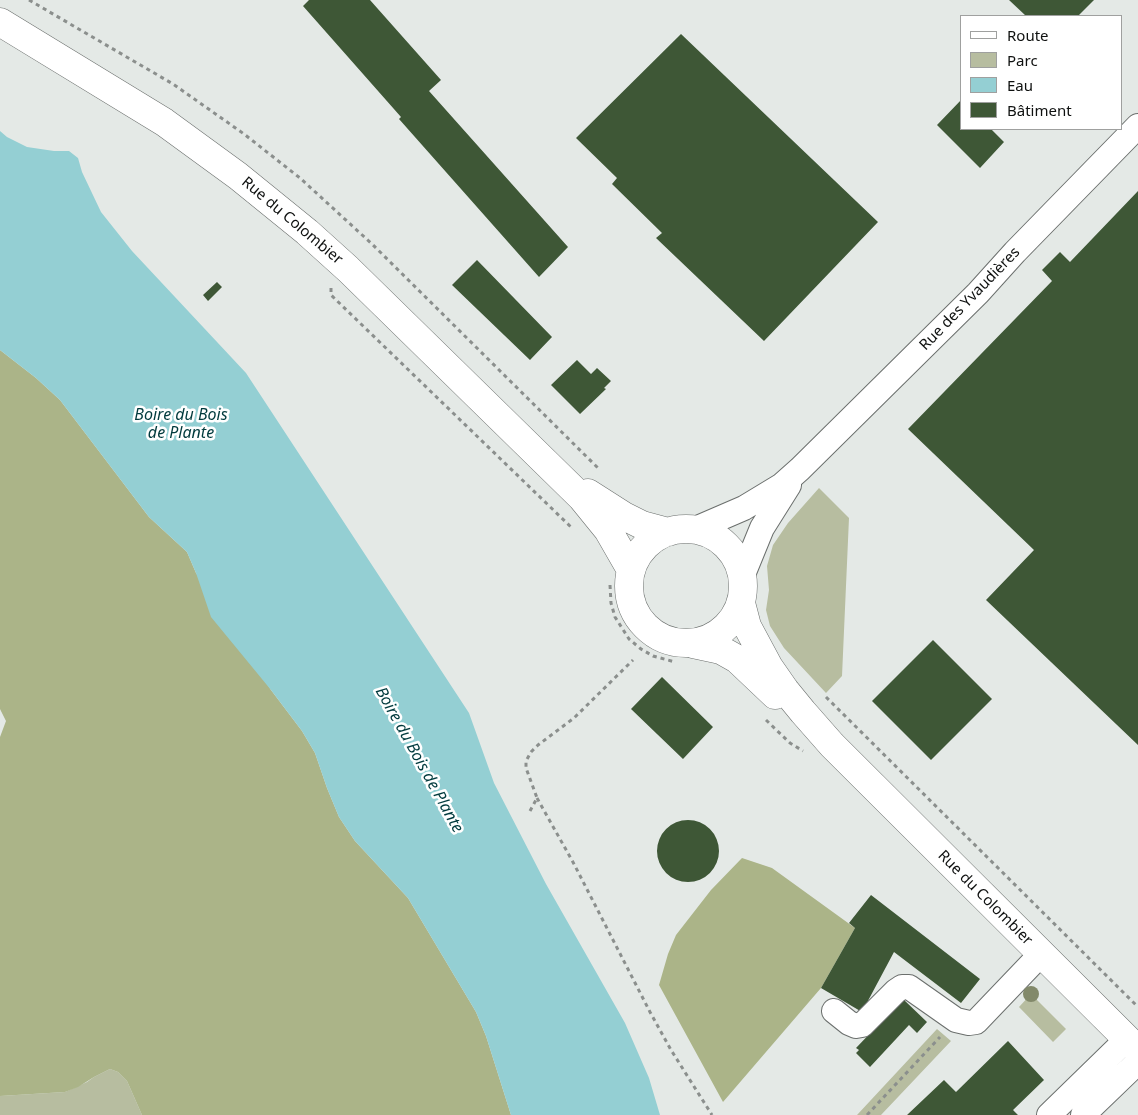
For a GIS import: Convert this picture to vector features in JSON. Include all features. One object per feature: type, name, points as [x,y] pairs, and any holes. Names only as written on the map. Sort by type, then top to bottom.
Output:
[{"type":"main road","name":"Rue du Colombier","points":[[0,22],[125,97],[200,148],[287,216],[348,269],[549,464],[598,516],[619,546],[621,575]]},
{"type":"main road","name":"Rue du Colombier","points":[[549,464],[578,487],[624,516],[642,525],[680,531]]},
{"type":"main road","points":[[680,531],[712,535],[725,544],[735,557],[742,572],[742,590],[734,618],[724,630],[685,653],[676,643],[659,638],[635,614],[630,597],[629,580],[621,575],[654,538],[680,531]]},
{"type":"main road","name":"Rue du Colombier","points":[[742,590],[747,626],[769,667],[796,705],[832,745],[1134,1050]]},
{"type":"main road","name":"Rue du Colombier","points":[[685,653],[713,647],[736,659],[832,745]]},
{"type":"street","name":"Rue des Yvaudières","points":[[680,531],[744,508],[782,485],[978,293],[1138,126]]},
{"type":"street","name":"Rue des Yvaudières","points":[[742,590],[756,541],[766,519],[800,469]]},
{"type":"street","points":[[834,1011],[856,1026],[862,1024],[896,991],[902,987],[909,987],[956,1020],[969,1024],[976,1022],[1041,954]]},
{"type":"street","points":[[1049,1115],[1134,1050]]},
{"type":"street","points":[[1083,1115],[1134,1050]]},
{"type":"path","points":[[372,244],[331,288],[331,295],[576,533]]},
{"type":"path","points":[[621,575],[611,603],[615,617],[629,639],[640,649],[654,656],[685,653]]},
{"type":"path","points":[[633,660],[574,718],[531,752],[526,761],[526,768],[537,798],[574,864],[658,1027],[712,1115]]},
{"type":"path","points":[[763,716],[790,744],[804,752],[832,745]]},
{"type":"path","points":[[530,811],[537,798]]},
{"type":"path","points":[[867,1115],[956,1020]]},
{"type":"green space","points":[[0,350],[36,378],[60,400],[149,517],[187,552],[196,573],[271,690],[302,731],[315,753],[339,817],[355,841],[408,898],[476,1012],[486,1036],[511,1115],[142,1115],[127,1081],[118,1072],[110,1069],[65,1092],[0,1096],[0,737],[6,721],[0,709]]},
{"type":"green space","points":[[819,488],[849,518],[842,676],[826,693],[784,648],[770,626],[766,610],[769,590],[767,566],[773,545],[788,523]]},
{"type":"green space","points":[[742,858],[772,868],[855,928],[821,988],[723,1102],[659,985],[676,935],[711,890]]},
{"type":"green space","points":[[1031,994],[1066,1029],[1053,1042],[1019,1007]]},
{"type":"green space","points":[[937,1029],[951,1041],[881,1115],[857,1115]]},
{"type":"green space","points":[[110,1069],[118,1072],[127,1081],[142,1115],[0,1115],[0,1096],[65,1092]]},
{"type":"water","name":"Boire du Bois de Plante","points":[[0,131],[7,137],[27,147],[69,151],[78,158],[82,172],[101,212],[132,251],[246,373],[469,713],[494,783],[546,884],[625,1023],[649,1078],[660,1115],[511,1115],[486,1036],[476,1012],[408,898],[355,841],[339,817],[315,753],[302,731],[211,617],[187,552],[149,517],[60,400],[36,378],[0,350]]},
{"type":"building","points":[[309,0],[370,0],[441,80],[429,91],[568,247],[539,277],[399,119],[401,117],[303,6]]},
{"type":"building","points":[[1009,0],[1094,0],[1079,15],[1025,15]]},
{"type":"building","points":[[681,34],[878,222],[764,341],[656,238],[662,233],[612,184],[617,178],[576,138]]},
{"type":"building","points":[[960,101],[960,130],[992,130],[1004,142],[980,168],[937,125]]},
{"type":"building","points":[[1138,191],[1138,745],[986,600],[1034,550],[908,429],[1052,281],[1042,270],[1060,252],[1070,262]]},
{"type":"building","points":[[477,260],[552,337],[530,360],[452,285]]},
{"type":"building","points":[[217,282],[222,287],[208,301],[203,295]]},
{"type":"building","points":[[577,360],[591,374],[597,368],[611,381],[604,388],[606,389],[580,414],[551,385]]},
{"type":"building","points":[[933,640],[992,699],[931,760],[872,701]]},
{"type":"building","points":[[662,677],[713,727],[683,759],[631,709]]},
{"type":"building","points":[[688,820],[700,822],[710,829],[717,839],[719,851],[717,863],[710,873],[700,880],[688,882],[676,880],[666,873],[659,863],[657,851],[659,839],[666,829],[676,822]]},
{"type":"building","points":[[871,895],[980,979],[961,1003],[894,952],[862,1012],[821,988],[855,928],[849,923]]},
{"type":"building","points":[[903,999],[927,1022],[917,1033],[909,1025],[870,1067],[856,1053],[859,1050],[856,1048]]},
{"type":"building","points":[[1008,1041],[1044,1080],[1013,1110],[1018,1115],[907,1115],[944,1080],[956,1092]]}]
